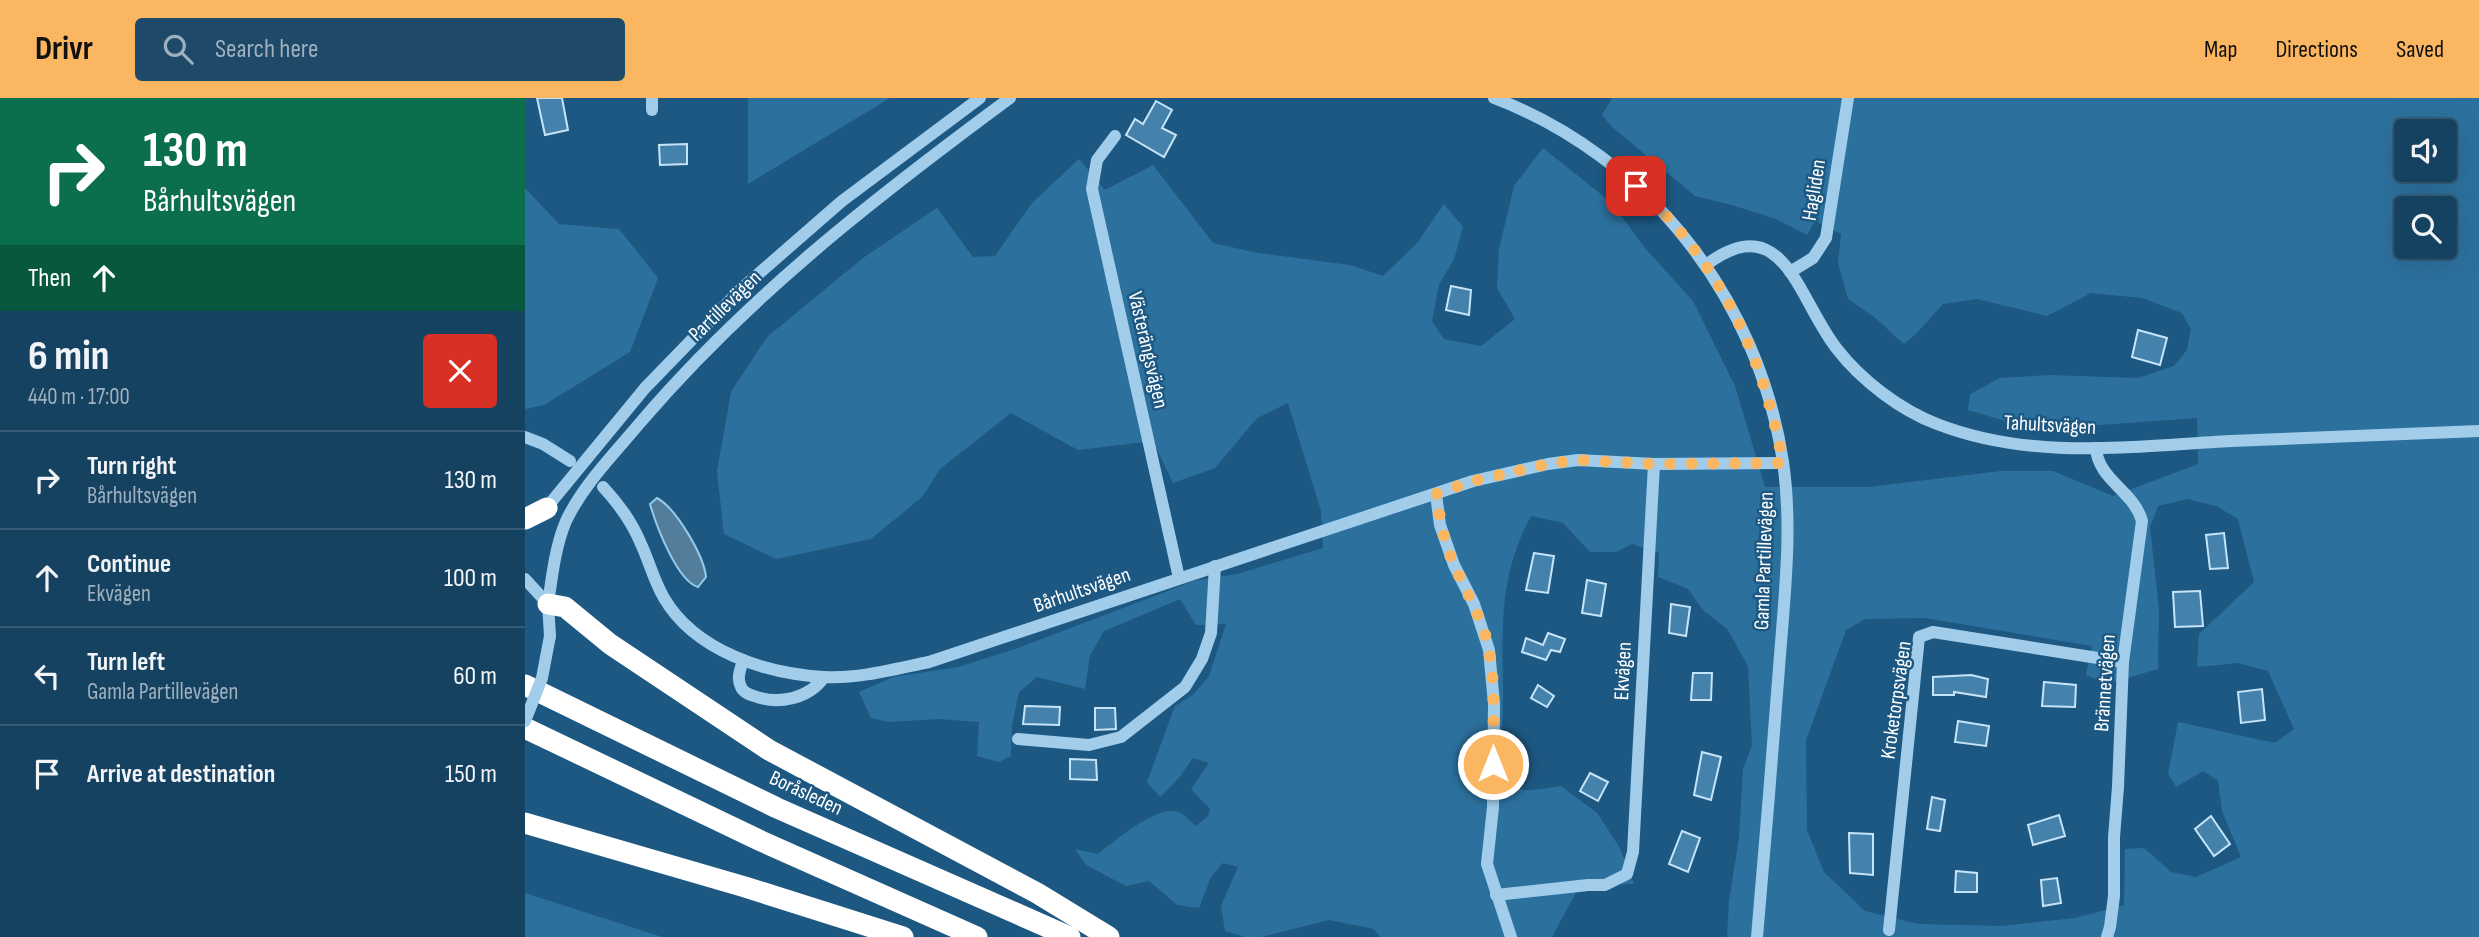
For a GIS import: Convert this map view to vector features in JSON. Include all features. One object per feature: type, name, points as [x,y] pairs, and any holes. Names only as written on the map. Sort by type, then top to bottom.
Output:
[{"type":"highway","points":[[525,519],[547,508]]},
{"type":"highway","points":[[548,604],[565,607],[610,644],[769,750],[1037,893],[1109,937]]},
{"type":"highway","name":"Boråsleden","points":[[525,685],[777,808],[1070,937]]},
{"type":"highway","points":[[525,728],[761,841],[977,937]]},
{"type":"highway","points":[[525,823],[732,883],[903,937]]},
{"type":"street","name":"Partillevägen","points":[[525,529],[547,508],[646,388],[741,289],[842,201],[979,98]]},
{"type":"street","name":"Partillevägen","points":[[525,721],[542,678],[550,636],[548,604],[556,553],[566,522],[591,482],[659,401],[755,302],[853,217],[1010,98]]},
{"type":"street","name":"Gamla Partillevägen","points":[[1494,98],[1514,105],[1586,146],[1651,199],[1706,265],[1745,331],[1760,369],[1776,425],[1788,510],[1784,602],[1758,937]]},
{"type":"street","name":"Hagliden","points":[[1790,272],[1813,258],[1826,238],[1848,98]]},
{"type":"street","name":"Västerängsvägen","points":[[1115,136],[1097,160],[1092,189],[1179,578]]},
{"type":"street","name":"Tahultsvägen","points":[[1706,265],[1729,249],[1752,245],[1773,252],[1790,272],[1837,350],[1881,391],[1936,424],[1986,440],[2031,447],[2096,448],[2479,431]]},
{"type":"street","points":[[525,437],[543,444],[570,461]]},
{"type":"street","name":"Brännetvägen","points":[[2096,448],[2097,461],[2108,477],[2139,509],[2142,521],[2123,662],[2114,838],[2114,896],[2111,927],[2107,937]]},
{"type":"street","name":"Bårhultsvägen","points":[[603,486],[629,519],[664,598],[678,617],[716,649],[780,670],[824,677],[856,676],[929,662],[1473,481],[1578,460],[1654,464]]},
{"type":"street","points":[[1654,464],[1783,463]]},
{"type":"street","name":"Ekvägen","points":[[1496,895],[1605,885],[1627,874],[1633,852],[1654,464]]},
{"type":"street","points":[[1436,494],[1440,525],[1454,565],[1474,604],[1489,650],[1494,704],[1493,807],[1487,864],[1511,937]]},
{"type":"street","points":[[1018,739],[1089,745],[1121,737],[1185,687],[1202,659],[1211,633],[1215,566]]},
{"type":"street","points":[[525,579],[548,604]]},
{"type":"street","name":"Kroketorpsvägen","points":[[1889,930],[1919,637],[1933,632],[2123,662]]},
{"type":"street","points":[[743,660],[739,676],[741,688],[768,701],[794,699],[817,687],[824,677]]},
{"type":"shaded area","points":[[748,98],[890,98],[748,184]]},
{"type":"shaded area","points":[[1612,98],[2479,98],[2479,937],[1727,937],[1729,901],[1739,838],[1743,769],[1752,745],[1748,666],[1728,630],[1703,610],[1688,589],[1658,577],[1659,553],[1632,544],[1616,552],[1590,552],[1563,523],[1531,516],[1513,558],[1505,599],[1501,762],[1506,774],[1517,787],[1531,790],[1561,786],[1597,813],[1620,848],[1634,884],[1580,885],[1552,937],[1380,937],[1374,929],[1329,920],[1261,937],[1245,937],[1225,931],[1221,906],[1238,867],[1223,863],[1211,877],[1199,908],[1177,905],[1149,881],[1126,886],[1086,865],[1075,849],[1098,854],[1137,825],[1159,813],[1178,812],[1196,826],[1208,816],[1210,809],[1191,789],[1209,763],[1193,758],[1178,779],[1160,797],[1147,782],[1175,706],[1193,695],[1209,676],[1226,624],[1196,625],[1180,599],[1104,631],[1090,655],[1085,689],[1037,677],[1019,692],[1012,725],[1011,756],[999,762],[977,756],[979,722],[938,719],[889,722],[871,718],[859,692],[893,677],[958,667],[1018,648],[1194,581],[1237,574],[1323,548],[1321,511],[1288,403],[1257,418],[1215,468],[1173,483],[1153,441],[1078,450],[1011,413],[940,469],[922,497],[871,539],[776,559],[724,534],[717,471],[731,392],[767,337],[863,258],[937,208],[973,257],[995,256],[1032,203],[1079,159],[1105,190],[1153,165],[1213,243],[1258,253],[1350,265],[1383,276],[1417,243],[1444,204],[1463,227],[1454,259],[1439,285],[1432,321],[1444,339],[1481,346],[1515,319],[1497,288],[1499,249],[1514,186],[1543,148],[1612,203],[1645,248],[1693,301],[1735,386],[1765,487],[1869,487],[2001,471],[2053,471],[2113,496],[2198,464],[2197,418],[2072,427],[2012,423],[1968,410],[1970,394],[2000,378],[2050,375],[2138,378],[2174,366],[2187,350],[2191,329],[2182,313],[2142,298],[2091,293],[2047,316],[1977,299],[1943,304],[1904,344],[1874,317],[1848,299],[1838,263],[1841,234],[1815,221],[1807,235],[1776,219],[1695,196],[1612,127],[1602,115]],"holes":[[[2187,499],[2216,506],[2238,519],[2254,582],[2199,634],[2197,667],[2238,663],[2268,671],[2294,729],[2275,743],[2178,722],[2168,774],[2176,787],[2203,771],[2218,781],[2222,811],[2241,857],[2196,877],[2171,872],[2144,848],[2125,849],[2124,905],[2075,918],[2001,926],[1918,924],[1865,911],[1824,872],[1807,830],[1806,740],[1846,630],[1865,619],[1925,618],[2092,646],[2086,675],[2107,684],[2158,669],[2159,609],[2150,527],[2158,506]]]},
{"type":"shaded area","points":[[525,188],[559,224],[619,229],[658,278],[630,352],[544,405],[525,409]]},
{"type":"shaded area","points":[[657,498],[680,522],[700,557],[706,577],[698,587],[682,574],[668,551],[650,504]]},
{"type":"shaded area","points":[[525,893],[656,935],[662,937],[525,937]]},
{"type":"building","points":[[537,98],[562,98],[568,130],[545,135]]},
{"type":"building","points":[[1156,101],[1172,110],[1162,128],[1176,135],[1164,157],[1126,135],[1135,119],[1143,124]]},
{"type":"building","points":[[687,144],[687,164],[660,165],[659,145]]},
{"type":"building","points":[[1451,286],[1471,290],[1469,315],[1446,310]]},
{"type":"building","points":[[2138,330],[2167,338],[2160,365],[2132,357]]},
{"type":"building","points":[[2224,533],[2228,568],[2210,569],[2206,535]]},
{"type":"building","points":[[1534,553],[1554,556],[1548,593],[1526,590]]},
{"type":"building","points":[[1587,580],[1606,584],[1601,616],[1582,613]]},
{"type":"building","points":[[2200,591],[2203,626],[2175,627],[2173,592]]},
{"type":"building","points":[[1671,604],[1690,607],[1686,636],[1669,633]]},
{"type":"building","points":[[1548,633],[1565,639],[1560,652],[1551,650],[1546,660],[1522,652],[1526,638],[1543,645]]},
{"type":"building","points":[[1693,673],[1712,673],[1711,700],[1691,700]]},
{"type":"building","points":[[1971,675],[1988,679],[1986,697],[1954,692],[1954,695],[1933,695],[1933,677]]},
{"type":"building","points":[[2044,682],[2076,685],[2075,707],[2042,706]]},
{"type":"building","points":[[1538,685],[1554,696],[1547,707],[1531,698]]},
{"type":"building","points":[[2262,689],[2265,720],[2241,723],[2238,692]]},
{"type":"building","points":[[1025,706],[1060,707],[1059,725],[1023,724]]},
{"type":"building","points":[[1095,708],[1115,708],[1116,729],[1095,730]]},
{"type":"building","points":[[1958,721],[1989,726],[1986,746],[1955,742]]},
{"type":"building","points":[[1702,752],[1721,757],[1711,800],[1694,795]]},
{"type":"building","points":[[1070,759],[1096,760],[1097,780],[1070,779]]},
{"type":"building","points":[[1590,773],[1608,782],[1598,801],[1580,791]]},
{"type":"building","points":[[1932,797],[1945,800],[1940,831],[1927,829]]},
{"type":"building","points":[[2059,815],[2065,836],[2033,845],[2028,825]]},
{"type":"building","points":[[2211,816],[2230,844],[2214,856],[2195,829]]},
{"type":"building","points":[[1682,831],[1700,838],[1688,872],[1669,864]]},
{"type":"building","points":[[1849,833],[1873,834],[1873,875],[1850,873]]},
{"type":"building","points":[[1956,871],[1977,873],[1977,892],[1955,892]]},
{"type":"building","points":[[2057,878],[2061,903],[2043,906],[2041,880]]},
{"type":"route","points":[[1493,764],[1494,704],[1489,650],[1474,604],[1454,565],[1440,525],[1436,494],[1473,481],[1578,460],[1654,464],[1783,463],[1776,425],[1760,369],[1733,308],[1706,265],[1676,227],[1636,186]]}]
